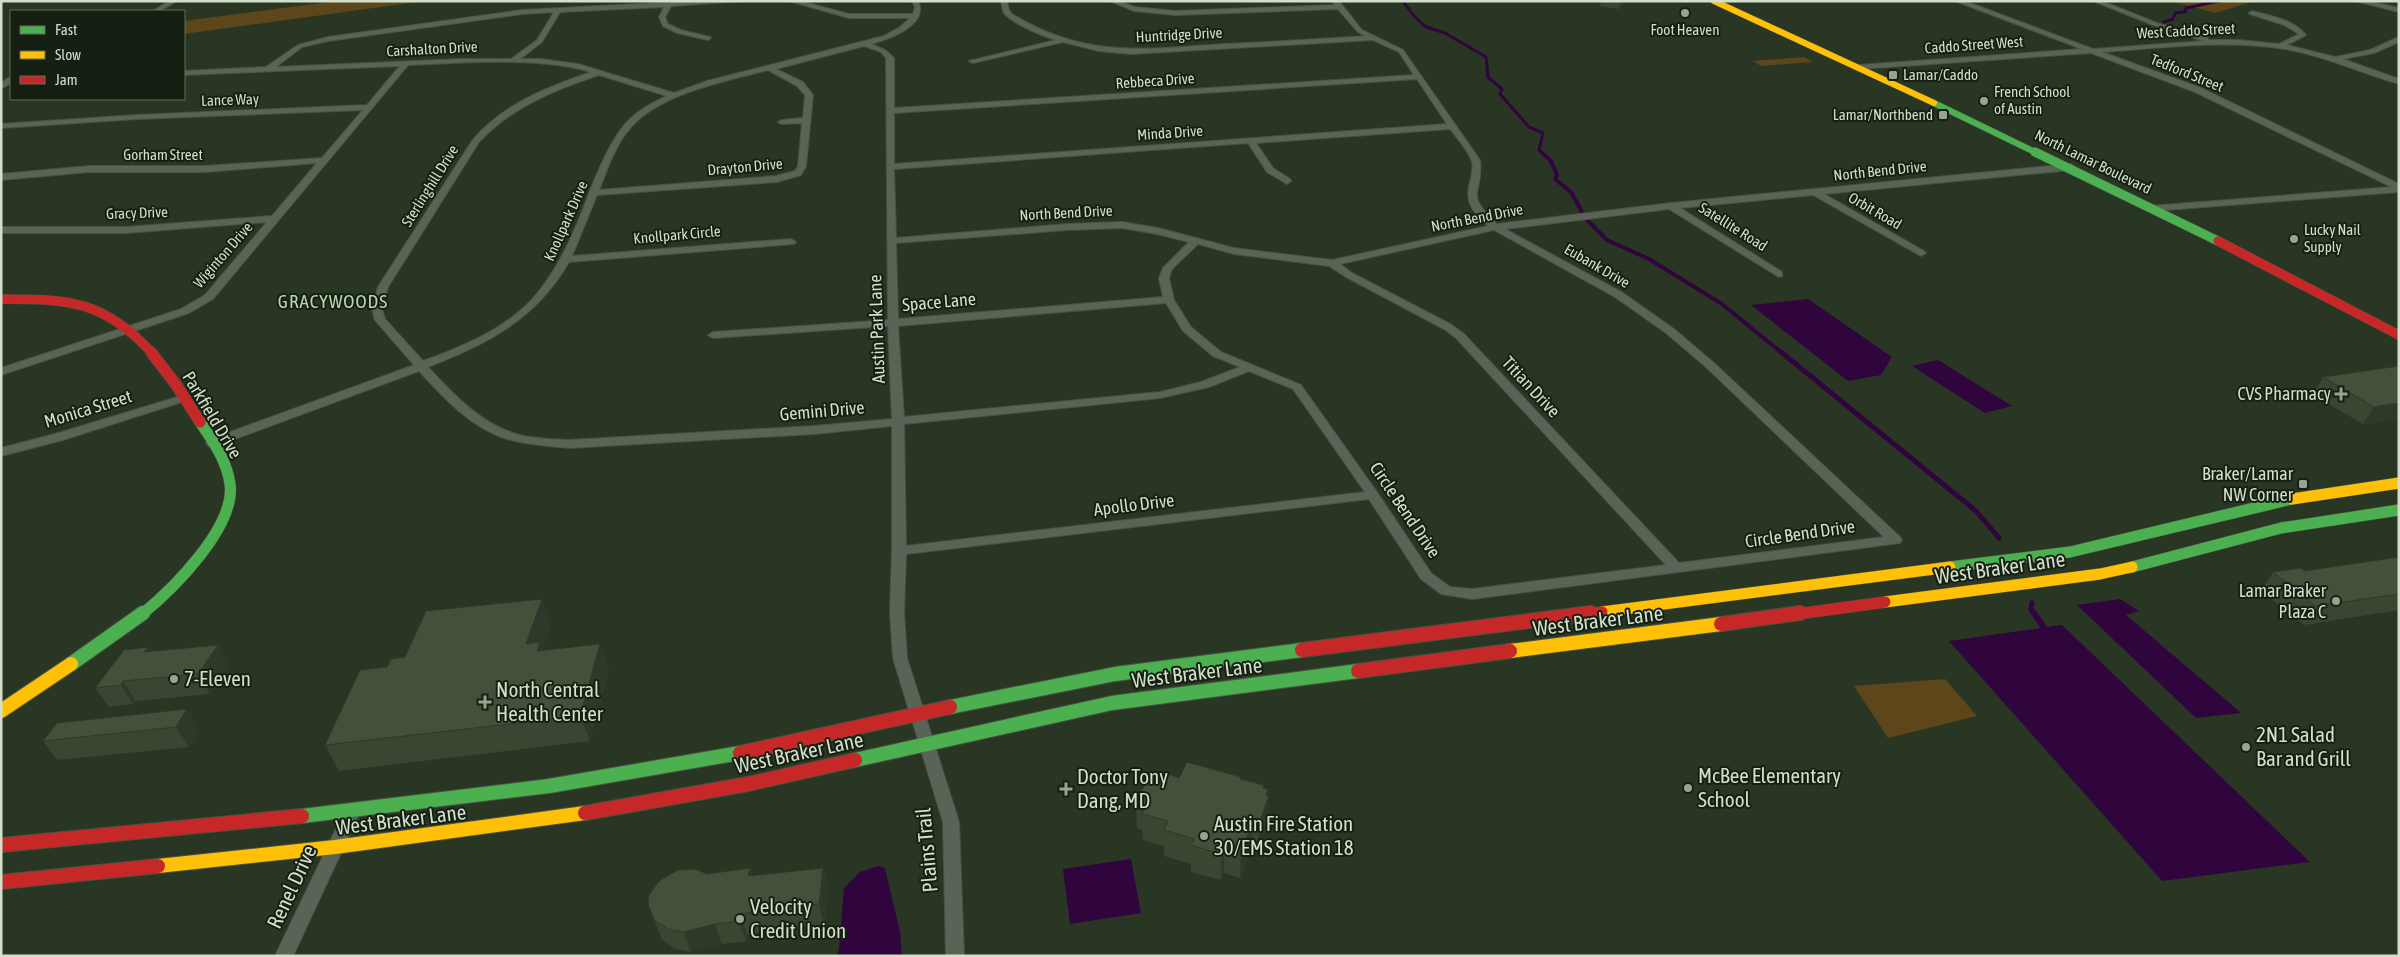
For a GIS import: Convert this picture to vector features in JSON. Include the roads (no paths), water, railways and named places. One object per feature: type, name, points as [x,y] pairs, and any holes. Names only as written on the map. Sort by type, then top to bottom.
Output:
[{"type":"main road","name":"North Lamar Boulevard","points":[[1714,1],[2071,167],[2399,335]]},
{"type":"main road","name":"Parkfield Drive","points":[[1,299],[43,299],[88,306],[117,319],[130,330],[160,364],[184,398],[212,443],[225,468],[230,486],[228,506],[206,552],[166,597],[133,623],[1,711]]},
{"type":"main road","name":"West Braker Lane","points":[[1,882],[442,834],[666,799],[927,745],[1112,703],[1227,673],[2070,552],[2290,499],[2399,484]]},
{"type":"main road","name":"West Braker Lane","points":[[1,845],[353,810],[628,774],[777,746],[1052,685],[1115,674],[1227,673],[2100,574],[2281,528],[2399,510]]},
{"type":"main road","points":[[2203,520],[2236,540]]},
{"type":"street","points":[[158,10],[174,1]]},
{"type":"street","points":[[268,69],[300,46],[314,42],[505,14],[739,1]]},
{"type":"street","points":[[792,1],[849,16],[916,16],[918,7],[915,1]]},
{"type":"street","name":"Huntridge Drive","points":[[1004,1],[1006,11],[1010,15],[1060,41],[1095,49],[1131,52],[1373,38]]},
{"type":"street","points":[[1113,1],[1134,9],[1176,13],[1337,4]]},
{"type":"street","name":"Tedford Street","points":[[1958,1],[2198,90],[2399,188]]},
{"type":"street","points":[[2096,1],[2155,24],[2215,42]]},
{"type":"street","points":[[2358,1],[2399,10]]},
{"type":"street","name":"Eubank Drive","points":[[1337,4],[1352,25],[1400,51],[1471,150],[1476,160],[1477,169],[1471,194],[1475,207],[1495,227],[1619,295],[1670,330],[1710,365],[1895,540]]},
{"type":"street","points":[[668,5],[662,17],[665,25],[679,32],[708,38]]},
{"type":"street","points":[[513,61],[540,41],[559,10]]},
{"type":"street","points":[[2252,13],[2299,29],[2303,35],[2282,45]]},
{"type":"street","name":"Knollpark Drive","points":[[212,443],[422,366],[491,334],[522,314],[550,285],[566,259],[618,138],[626,127],[647,109],[676,96],[769,68],[866,44],[899,31],[916,16]]},
{"type":"street","points":[[2336,58],[2372,52],[2399,39]]},
{"type":"street","points":[[973,61],[1060,41]]},
{"type":"street","name":"West Caddo Street","points":[[2092,51],[2215,42],[2251,41],[2282,45]]},
{"type":"street","name":"Austin Park Lane","points":[[866,44],[883,52],[890,58],[893,323],[898,422],[899,551],[897,612],[900,658],[917,715]]},
{"type":"street","points":[[2282,45],[2336,58],[2399,82]]},
{"type":"street","name":"Caddo Street West","points":[[1859,67],[2092,51]]},
{"type":"street","name":"Carshalton Drive","points":[[185,73],[513,61],[564,63],[676,96]]},
{"type":"street","name":"Wiginton Drive","points":[[1,372],[185,311],[209,297],[404,64]]},
{"type":"street","name":"Drayton Drive","points":[[594,193],[790,177],[798,173],[802,166],[805,120],[809,95],[806,89],[769,68]]},
{"type":"street","name":"Sterlinghill Drive","points":[[422,366],[380,320],[378,309],[383,287],[485,129],[509,110],[530,99],[599,72]]},
{"type":"street","name":"Rebbeca Drive","points":[[891,112],[1419,77]]},
{"type":"street","name":"Lance Way","points":[[1,126],[137,117],[369,107]]},
{"type":"street","points":[[782,122],[805,120]]},
{"type":"street","name":"Minda Drive","points":[[890,167],[1452,126]]},
{"type":"street","points":[[1251,141],[1270,170],[1287,181]]},
{"type":"street","name":"Gorham Street","points":[[1,177],[89,169],[205,169],[324,160]]},
{"type":"street","name":"North Bend Drive","points":[[892,241],[1067,227],[1122,225],[1158,231],[1234,251],[1332,263],[1495,227],[1672,206],[2071,167]]},
{"type":"street","points":[[2152,208],[2399,188]]},
{"type":"street","name":"Orbit Road","points":[[1815,192],[1922,253]]},
{"type":"street","name":"Satellite Road","points":[[1672,206],[1779,274]]},
{"type":"street","name":"Gracy Drive","points":[[1,230],[126,230],[274,219]]},
{"type":"street","name":"Knollpark Circle","points":[[566,259],[791,242]]},
{"type":"street","name":"Circle Bend Drive","points":[[1195,242],[1168,268],[1164,278],[1169,300],[1187,329],[1200,342],[1217,354],[1247,368],[1279,378],[1297,388],[1373,495],[1426,576],[1446,591],[1472,594],[1895,540]]},
{"type":"street","name":"Titian Drive","points":[[1332,263],[1349,275],[1448,327],[1460,336],[1677,569]]},
{"type":"street","name":"Space Lane","points":[[713,335],[893,323],[1169,300]]},
{"type":"street","name":"Gemini Drive","points":[[422,366],[469,414],[504,434],[530,441],[578,444],[814,430],[1160,395],[1197,388],[1227,378],[1247,368]]},
{"type":"street","name":"Monica Street","points":[[1,452],[59,437],[184,398]]},
{"type":"street","name":"Apollo Drive","points":[[899,551],[1373,495]]},
{"type":"street","name":"Plains Trail","points":[[917,715],[951,822],[955,956]]},
{"type":"street","name":"Renel Drive","points":[[284,956],[353,810]]},
{"type":"waterway","points":[[1403,1],[1413,15],[1426,27],[1445,33],[1486,57],[1488,77],[1502,89],[1500,94],[1529,127],[1543,133],[1539,150],[1541,152]]},
{"type":"waterway","points":[[2164,22],[2173,19],[2175,13],[2185,12],[2186,8],[2219,1]]},
{"type":"waterway","points":[[1541,152],[1551,161],[1557,175],[1555,179],[1571,192],[1582,212]]},
{"type":"waterway","points":[[1588,221],[1607,240],[1649,259],[1722,304],[1782,353]]},
{"type":"waterway","points":[[1781,352],[1976,511],[1999,538]]},
{"type":"waterway","points":[[2032,603],[2031,609],[2035,615]]},
{"type":"waterway","points":[[2034,613],[2047,632]]},
{"type":"place","name":"Foot Heaven","points":[[1685,13]]},
{"type":"place","name":"Lamar/Caddo","points":[[1893,75]]},
{"type":"place","name":"French School of Austin","points":[[1984,101]]},
{"type":"place","name":"Lamar/Northbend","points":[[1943,115]]},
{"type":"place","name":"Lucky Nail Supply","points":[[2294,239]]},
{"type":"place","name":"CVS Pharmacy","points":[[2341,394]]},
{"type":"place","name":"Braker/Lamar NW Corner","points":[[2303,484]]},
{"type":"place","name":"Lamar Braker Plaza C","points":[[2336,601]]},
{"type":"place","name":"7-Eleven","points":[[174,679]]},
{"type":"place","name":"North Central Health Center","points":[[485,702]]},
{"type":"place","name":"2N1 Salad Bar and Grill","points":[[2246,747]]},
{"type":"place","name":"McBee Elementary School","points":[[1688,788]]},
{"type":"place","name":"Doctor Tony Dang, MD","points":[[1066,789]]},
{"type":"place","name":"Austin Fire Station 30/EMS Station 18","points":[[1204,836]]},
{"type":"place","name":"Velocity Credit Union","points":[[740,919]]},
{"type":"district","name":"GRACYWOODS","points":[[333,301]]}]
